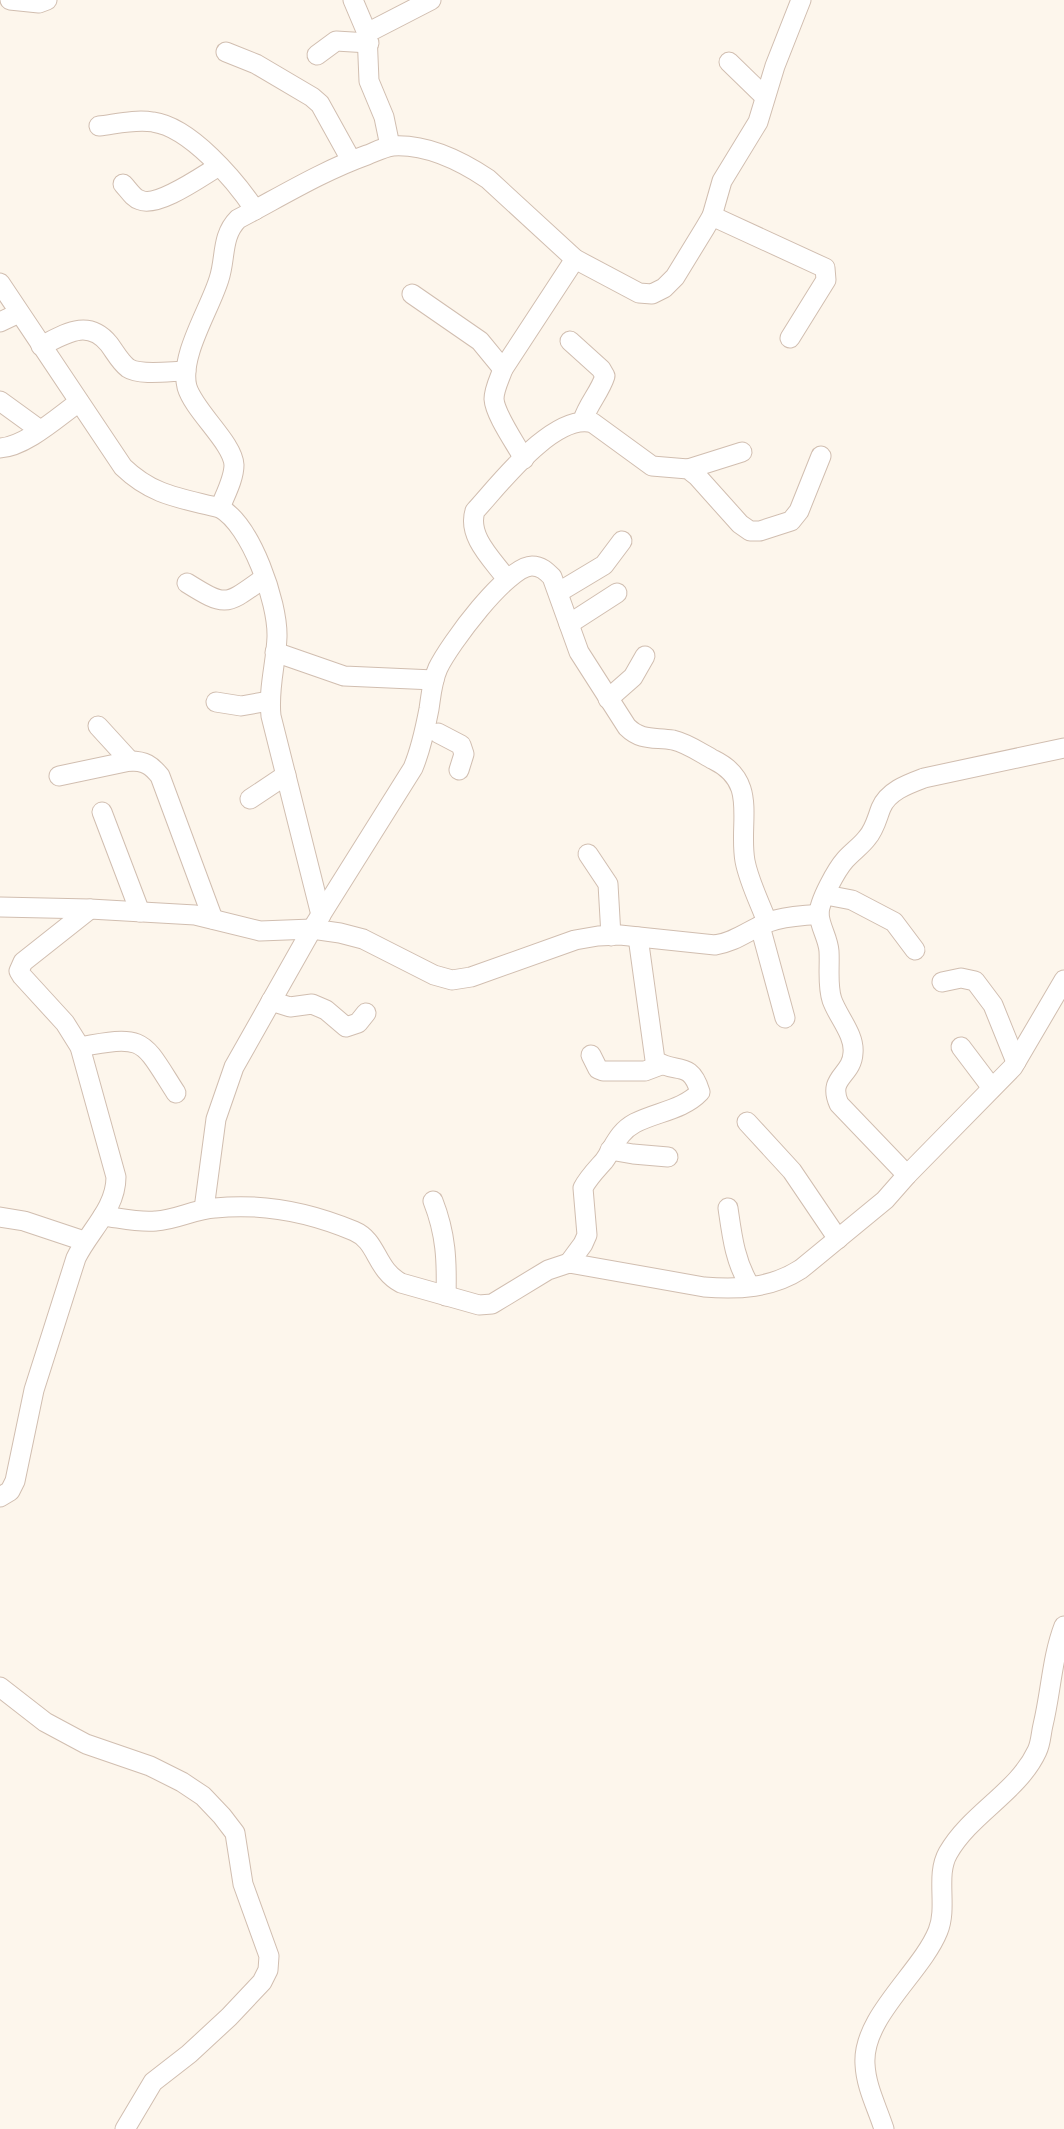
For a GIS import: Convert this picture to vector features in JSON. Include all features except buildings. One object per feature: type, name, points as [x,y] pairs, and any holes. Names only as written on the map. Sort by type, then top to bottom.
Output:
[{"type":"street","points":[[10,0],[39,3],[47,0]]},
{"type":"street","points":[[353,0],[368,38],[367,70],[369,81],[384,117],[390,146]]},
{"type":"street","points":[[317,55],[336,41],[368,38],[432,0]]},
{"type":"street","points":[[220,508],[233,476],[234,464],[231,453],[187,387],[186,371],[190,354],[219,281],[226,236],[230,226],[238,219],[351,160],[390,146],[414,146],[428,150],[476,171],[488,179],[575,259],[639,293],[652,294],[664,288],[675,277],[712,216],[722,181],[752,134],[801,0]]},
{"type":"street","points":[[226,52],[256,64],[312,97],[320,104],[351,160]]},
{"type":"street","points":[[729,62],[765,98]]},
{"type":"street","points":[[99,126],[140,121],[154,122],[174,128],[187,136],[235,181],[255,210]]},
{"type":"street","points":[[123,184],[137,200],[146,202],[170,194],[219,166]]},
{"type":"street","points":[[712,216],[825,268],[826,280],[790,338]]},
{"type":"street","points":[[524,458],[496,409],[494,399],[503,369],[575,259]]},
{"type":"street","points":[[0,283],[40,346],[123,467],[138,481],[155,491],[220,508],[228,512],[239,525],[256,555],[276,620],[275,652],[269,701],[316,922]]},
{"type":"street","points":[[412,294],[480,341],[503,369]]},
{"type":"street","points":[[0,322],[19,313]]},
{"type":"street","points":[[40,346],[74,330],[86,328],[102,337],[128,368],[144,371],[186,371]]},
{"type":"street","points":[[570,341],[601,369],[605,376],[603,383],[587,407],[583,420]]},
{"type":"street","points":[[0,401],[40,430]]},
{"type":"street","points":[[0,448],[16,445],[79,402]]},
{"type":"street","points":[[506,578],[473,530],[472,520],[475,511],[524,458],[560,429],[583,420],[593,423],[652,466],[688,469],[742,452]]},
{"type":"street","points":[[688,469],[697,476],[740,524],[750,530],[760,531],[791,521],[795,516],[821,456]]},
{"type":"street","points":[[559,592],[604,565],[622,541]]},
{"type":"street","points":[[204,1209],[216,1118],[223,1093],[234,1067],[316,922],[413,768],[431,730],[434,680],[438,668],[467,625],[506,578],[516,571],[531,566],[542,568],[552,576],[579,652],[608,699],[634,735],[645,739],[680,743],[727,766],[738,779],[743,795],[744,860],[764,924],[785,1018]]},
{"type":"street","points":[[187,583],[212,599],[221,602],[237,597],[264,578]]},
{"type":"street","points":[[569,624],[618,592]]},
{"type":"street","points":[[275,652],[344,676],[434,680]]},
{"type":"street","points":[[608,699],[633,677],[645,656]]},
{"type":"street","points":[[216,702],[241,706],[269,701]]},
{"type":"street","points":[[98,726],[130,761]]},
{"type":"street","points":[[431,730],[461,745],[464,754],[459,770]]},
{"type":"street","points":[[907,1175],[839,1104],[834,1094],[836,1084],[850,1064],[853,1053],[852,1042],[832,1000],[829,987],[829,949],[819,914],[836,871],[874,828],[882,805],[893,793],[909,783],[924,778],[1064,748]]},
{"type":"street","points":[[59,776],[130,761],[142,761],[151,765],[160,776],[213,919]]},
{"type":"street","points":[[250,799],[286,776]]},
{"type":"street","points":[[102,812],[140,912]]},
{"type":"street","points":[[588,854],[608,884],[611,936]]},
{"type":"street","points":[[826,895],[852,900],[894,922],[915,950]]},
{"type":"street","points":[[0,907],[90,908],[140,912],[213,919],[260,931],[316,922],[363,939],[434,975],[452,980],[471,977],[575,940],[611,936],[715,945],[729,943],[764,924],[780,918],[819,914]]},
{"type":"street","points":[[0,1497],[10,1491],[15,1481],[34,1390],[76,1258],[84,1241],[111,1205],[116,1191],[116,1177],[80,1047],[65,1023],[19,971],[23,962],[90,908]]},
{"type":"street","points":[[638,937],[652,1052],[655,1060],[661,1065]]},
{"type":"street","points":[[942,982],[961,978],[975,981],[993,1005],[1016,1062]]},
{"type":"street","points":[[103,1216],[154,1222],[204,1209],[283,1210],[355,1231],[365,1237],[372,1246],[381,1266],[390,1277],[401,1283],[479,1305],[492,1304],[548,1270],[569,1263],[723,1289],[770,1284],[786,1279],[874,1212],[1016,1062],[1064,980]]},
{"type":"street","points":[[271,1001],[290,1007],[312,1004],[326,1010],[346,1027],[358,1023],[366,1013]]},
{"type":"street","points":[[80,1047],[116,1040],[141,1044],[151,1054],[176,1093]]},
{"type":"street","points":[[961,1047],[992,1088]]},
{"type":"street","points":[[569,1263],[584,1244],[586,1235],[583,1188],[626,1128],[686,1103],[700,1092],[689,1072],[684,1068],[661,1065],[645,1071],[604,1070],[598,1069],[591,1055]]},
{"type":"street","points":[[747,1122],[792,1171],[838,1240]]},
{"type":"street","points":[[610,1150],[668,1157]]},
{"type":"street","points":[[433,1201],[443,1226],[447,1263],[446,1296]]},
{"type":"street","points":[[728,1208],[736,1255],[742,1273],[750,1286]]},
{"type":"street","points":[[0,1217],[24,1221],[84,1241]]},
{"type":"street","points":[[884,2129],[868,2086],[865,2062],[870,2038],[880,2014],[902,1986],[938,1931],[941,1918],[943,1867],[949,1852],[977,1817],[1020,1778],[1037,1750],[1048,1703],[1056,1645],[1064,1626]]},
{"type":"street","points":[[0,1687],[45,1722],[86,1744],[118,1757],[150,1766],[182,1782],[203,1796],[222,1816],[234,1833],[243,1884],[269,1956],[268,1970],[262,1982],[229,2017],[189,2054],[153,2082],[125,2129]]}]
